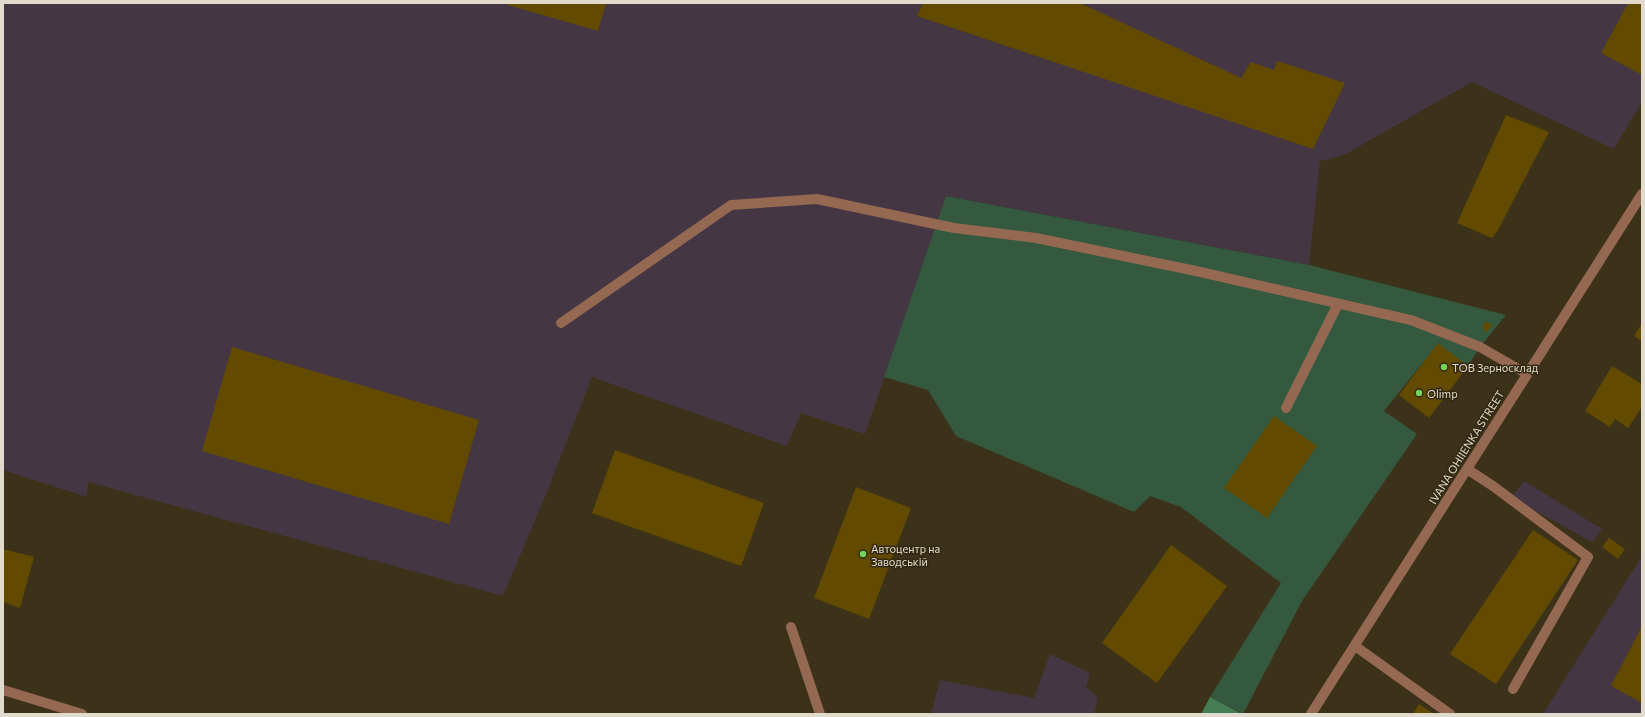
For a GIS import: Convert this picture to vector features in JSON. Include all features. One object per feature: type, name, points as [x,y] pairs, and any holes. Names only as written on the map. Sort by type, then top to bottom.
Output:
[{"type":"street","name":"IVANA OHIIENKA STREET","points":[[1311,714],[1642,194]]},
{"type":"street","points":[[561,323],[731,205],[816,199],[954,228],[1036,238],[1196,271],[1411,320],[1480,347],[1527,374]]},
{"type":"street","points":[[1286,408],[1338,304]]},
{"type":"street","points":[[1467,469],[1493,486],[1588,557],[1513,689]]},
{"type":"street","points":[[791,626],[820,714]]},
{"type":"street","points":[[1355,646],[1450,714]]},
{"type":"street","points":[[3,690],[82,714]]},
{"type":"shaded area","points":[[3,3],[1642,3],[1642,101],[1614,149],[1472,82],[1344,155],[1320,161],[1309,265],[946,196],[865,434],[801,413],[787,446],[592,377],[545,497],[503,596],[88,482],[87,497],[3,470]]},
{"type":"shaded area","points":[[1524,481],[1602,529],[1592,542],[1511,497]]},
{"type":"shaded area","points":[[1642,556],[1642,714],[1543,714]]},
{"type":"shaded area","points":[[1050,654],[1090,673],[1086,688],[1098,697],[1094,714],[931,714],[940,680],[1034,698]]},
{"type":"green space","points":[[946,196],[1309,265],[1506,315],[1480,347],[1468,366],[1438,344],[1384,411],[1417,434],[1302,601],[1243,714],[1210,697],[1281,583],[1181,507],[1150,496],[1134,512],[956,436],[928,390],[884,377]]},
{"type":"green space","points":[[1210,697],[1242,714],[1201,714]]},
{"type":"building","points":[[501,3],[606,3],[598,31]]},
{"type":"building","points":[[923,3],[1080,3],[1241,78],[1251,62],[1274,70],[1277,61],[1345,83],[1313,149],[917,16]]},
{"type":"building","points":[[1628,3],[1642,3],[1642,75],[1601,53]]},
{"type":"building","points":[[1506,115],[1549,132],[1498,230],[1492,238],[1457,223]]},
{"type":"building","points":[[1486,321],[1492,325],[1487,332],[1482,328]]},
{"type":"building","points":[[1642,323],[1642,341],[1634,336]]},
{"type":"building","points":[[1438,343],[1468,366],[1429,418],[1399,395]]},
{"type":"building","points":[[232,347],[479,420],[449,524],[202,451]]},
{"type":"building","points":[[1612,366],[1642,384],[1642,407],[1628,428],[1615,419],[1610,427],[1585,411]]},
{"type":"building","points":[[1274,416],[1317,446],[1267,518],[1224,488]]},
{"type":"building","points":[[615,450],[764,503],[741,566],[592,513]]},
{"type":"building","points":[[856,487],[911,508],[869,619],[814,598]]},
{"type":"building","points":[[1533,530],[1578,560],[1496,684],[1450,654]]},
{"type":"building","points":[[1609,538],[1625,549],[1618,559],[1602,547]]},
{"type":"building","points":[[1171,545],[1227,586],[1157,683],[1102,643]]},
{"type":"building","points":[[3,549],[34,557],[20,608],[3,602]]},
{"type":"building","points":[[1642,626],[1642,703],[1611,686]]},
{"type":"building","points":[[1419,704],[1434,714],[1413,714]]},
{"type":"place","name":"ТОВ Зерносклад","points":[[1444,367]]},
{"type":"place","name":"Olimp","points":[[1419,393]]},
{"type":"place","name":"Автоцентр на Заводській","points":[[863,554]]}]
